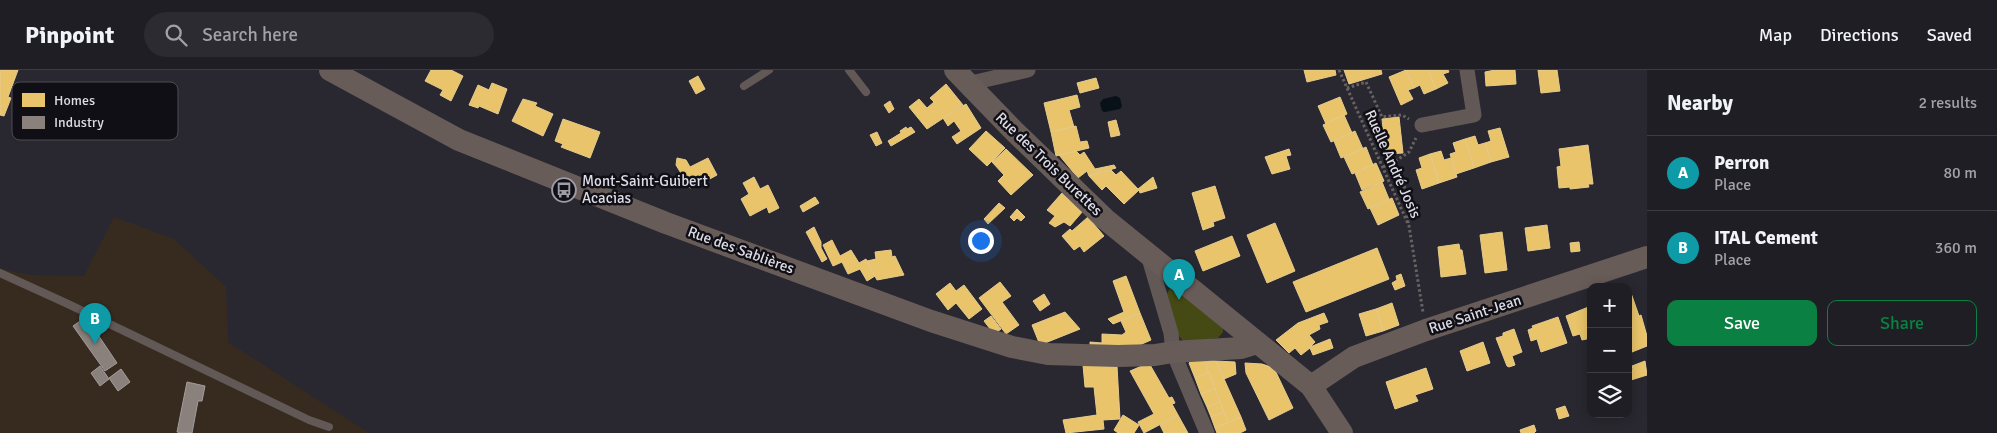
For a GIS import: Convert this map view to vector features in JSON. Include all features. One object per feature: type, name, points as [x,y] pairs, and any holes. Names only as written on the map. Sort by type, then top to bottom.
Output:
[{"type":"street","name":"Rue des Sablières","points":[[330,70],[459,140],[666,223],[931,321],[1012,348],[1048,354],[1155,355],[1173,352],[1241,348],[1257,343]]},
{"type":"street","points":[[961,77],[1028,70]]},
{"type":"street","points":[[1422,125],[1474,115],[1467,70]]},
{"type":"street","name":"Rue des Trois Burettes","points":[[961,77],[1105,219],[1312,386],[1342,433]]},
{"type":"street","points":[[1148,253],[1170,333],[1173,352],[1207,433]]},
{"type":"street","name":"Rue Saint-Jean","points":[[1312,386],[1354,357],[1426,330],[1647,258]]},
{"type":"lane","points":[[744,86],[769,70]]},
{"type":"lane","points":[[849,70],[866,92]]},
{"type":"lane","points":[[0,273],[309,420],[329,427]]},
{"type":"path","name":"Ruelle André Josis","points":[[1339,70],[1409,226],[1426,330]]},
{"type":"path","points":[[1347,88],[1366,82],[1382,117],[1402,115],[1422,125],[1409,152],[1383,167]]},
{"type":"path","points":[[1394,162],[1406,191],[1409,226]]},
{"type":"shaded area","points":[[1116,96],[1120,98],[1122,106],[1120,109],[1102,111],[1100,103],[1103,99]]},
{"type":"shaded area","points":[[114,217],[174,239],[226,287],[228,342],[369,433],[0,433],[0,269],[31,275],[84,276]]},
{"type":"green space","points":[[1171,286],[1223,327],[1223,332],[1218,338],[1184,342],[1178,335],[1167,294]]},
{"type":"building: Homes","points":[[0,70],[18,70],[12,82],[8,97],[11,98],[4,116],[0,115]]},
{"type":"building: Homes","points":[[431,70],[451,70],[463,76],[451,101],[440,95],[443,90],[425,81]]},
{"type":"building: Homes","points":[[1304,70],[1335,70],[1336,75],[1307,82]]},
{"type":"building: Homes","points":[[1344,70],[1381,70],[1382,74],[1349,84]]},
{"type":"building: Homes","points":[[1406,70],[1414,88],[1408,90],[1413,99],[1401,105],[1389,77]]},
{"type":"building: Homes","points":[[1406,70],[1428,70],[1436,89],[1424,94],[1420,85],[1414,88]]},
{"type":"building: Homes","points":[[1428,70],[1448,70],[1449,72],[1443,74],[1448,83],[1436,89]]},
{"type":"building: Homes","points":[[1515,70],[1516,84],[1486,86],[1485,72]]},
{"type":"building: Homes","points":[[1538,70],[1557,70],[1560,91],[1541,93]]},
{"type":"building: Homes","points":[[698,76],[705,89],[696,94],[689,81]]},
{"type":"building: Homes","points":[[1096,78],[1099,88],[1080,93],[1077,83]]},
{"type":"building: Homes","points":[[492,83],[507,89],[498,114],[479,106],[478,108],[469,105],[478,85],[489,90]]},
{"type":"building: Homes","points":[[946,84],[963,105],[927,129],[909,107],[919,99],[927,108],[934,102],[930,98]]},
{"type":"building: Homes","points":[[1077,95],[1080,107],[1069,110],[1074,127],[1051,132],[1044,103]]},
{"type":"building: Homes","points":[[1340,97],[1347,114],[1326,124],[1318,106]]},
{"type":"building: Homes","points":[[523,99],[537,103],[535,106],[553,114],[543,136],[512,121]]},
{"type":"building: Homes","points":[[890,101],[894,109],[889,113],[884,105]]},
{"type":"building: Homes","points":[[966,104],[981,128],[957,144],[952,137],[961,131],[954,121],[948,126],[943,118]]},
{"type":"building: Homes","points":[[1344,115],[1352,133],[1331,142],[1323,125]]},
{"type":"building: Homes","points":[[1399,117],[1403,153],[1386,154],[1382,119]]},
{"type":"building: Homes","points":[[563,119],[600,132],[590,158],[561,147],[563,144],[555,141]]},
{"type":"building: Homes","points":[[1116,120],[1120,135],[1111,137],[1108,122]]},
{"type":"building: Homes","points":[[1076,126],[1080,142],[1087,141],[1089,148],[1056,156],[1051,132]]},
{"type":"building: Homes","points":[[906,127],[907,129],[911,127],[915,132],[891,146],[888,141],[901,133],[900,131]]},
{"type":"building: Homes","points":[[1500,128],[1509,157],[1491,162],[1485,143],[1491,141],[1488,131]]},
{"type":"building: Homes","points":[[986,131],[1005,148],[987,166],[969,149]]},
{"type":"building: Homes","points":[[1355,131],[1363,149],[1341,158],[1334,141]]},
{"type":"building: Homes","points":[[877,132],[882,143],[876,146],[870,135]]},
{"type":"building: Homes","points":[[1475,136],[1478,145],[1485,143],[1491,162],[1474,168],[1465,139]]},
{"type":"building: Homes","points":[[1465,139],[1474,168],[1456,174],[1450,154],[1456,152],[1453,143]]},
{"type":"building: Homes","points":[[1588,145],[1593,184],[1588,184],[1589,187],[1559,188],[1557,167],[1561,166],[1559,149]]},
{"type":"building: Homes","points":[[1366,147],[1373,165],[1352,174],[1344,157]]},
{"type":"building: Homes","points":[[1006,149],[1033,175],[1011,195],[998,181],[1004,175],[992,162]]},
{"type":"building: Homes","points":[[1289,149],[1291,155],[1286,156],[1290,169],[1272,174],[1265,157]]},
{"type":"building: Homes","points":[[1076,151],[1080,155],[1084,152],[1095,169],[1114,165],[1116,168],[1089,176],[1087,171],[1078,178],[1059,155]]},
{"type":"building: Homes","points":[[1441,151],[1444,160],[1451,158],[1457,177],[1439,183],[1430,154]]},
{"type":"building: Homes","points":[[1430,154],[1439,183],[1422,189],[1416,170],[1422,168],[1419,158]]},
{"type":"building: Homes","points":[[677,158],[686,160],[690,167],[708,158],[717,175],[690,188],[676,165]]},
{"type":"building: Homes","points":[[1376,163],[1384,181],[1362,190],[1355,173]]},
{"type":"building: Homes","points":[[1111,170],[1116,175],[1121,171],[1138,189],[1153,177],[1157,188],[1140,193],[1139,190],[1124,204],[1106,186],[1102,190],[1089,176]]},
{"type":"building: Homes","points":[[754,177],[760,189],[768,185],[779,208],[769,213],[767,207],[750,216],[741,199],[749,194],[743,183]]},
{"type":"building: Homes","points":[[1382,182],[1389,199],[1368,209],[1360,192]]},
{"type":"building: Homes","points":[[1215,186],[1225,218],[1213,222],[1214,226],[1203,230],[1192,193]]},
{"type":"building: Homes","points":[[1062,193],[1083,211],[1070,226],[1064,222],[1055,227],[1049,223],[1055,216],[1047,210]]},
{"type":"building: Homes","points":[[815,197],[819,203],[803,212],[800,206]]},
{"type":"building: Homes","points":[[1392,198],[1399,215],[1378,225],[1370,208]]},
{"type":"building: Homes","points":[[999,203],[1005,208],[988,224],[984,219]]},
{"type":"building: Homes","points":[[1017,209],[1025,217],[1021,221],[1017,218],[1014,221],[1010,217]]},
{"type":"building: Homes","points":[[1088,217],[1104,236],[1084,252],[1080,246],[1074,250],[1062,236],[1070,229],[1072,231]]},
{"type":"building: Homes","points":[[1275,223],[1295,271],[1267,283],[1247,235]]},
{"type":"building: Homes","points":[[1547,225],[1550,248],[1528,251],[1525,228]]},
{"type":"building: Homes","points":[[814,227],[827,259],[822,262],[806,232]]},
{"type":"building: Homes","points":[[1502,232],[1507,270],[1485,273],[1480,235]]},
{"type":"building: Homes","points":[[1232,236],[1240,256],[1203,271],[1195,251]]},
{"type":"building: Homes","points":[[832,240],[840,256],[851,250],[859,263],[866,259],[875,276],[867,281],[860,269],[848,274],[842,262],[833,266],[823,245]]},
{"type":"building: Homes","points":[[1579,242],[1580,251],[1571,252],[1570,243]]},
{"type":"building: Homes","points":[[1459,244],[1460,250],[1462,250],[1466,274],[1441,277],[1438,247]]},
{"type":"building: Homes","points":[[1377,248],[1389,279],[1306,312],[1293,282]]},
{"type":"building: Homes","points":[[891,250],[892,257],[895,256],[904,275],[877,280],[867,261],[876,259],[875,252]]},
{"type":"building: Homes","points":[[1401,274],[1405,286],[1395,290],[1392,283],[1397,280],[1396,276]]},
{"type":"building: Homes","points":[[1126,276],[1140,313],[1113,324],[1108,319],[1124,312],[1113,281]]},
{"type":"building: Homes","points":[[1000,282],[1011,296],[1002,302],[1019,325],[1006,334],[979,298]]},
{"type":"building: Homes","points":[[950,283],[956,291],[964,285],[982,309],[969,319],[956,303],[948,310],[936,294]]},
{"type":"building: Homes","points":[[1044,294],[1050,304],[1040,311],[1033,301]]},
{"type":"building: Homes","points":[[1632,296],[1639,316],[1641,315],[1647,336],[1647,346],[1632,352]]},
{"type":"building: Homes","points":[[1392,303],[1399,325],[1383,331],[1376,309]]},
{"type":"building: Homes","points":[[1587,308],[1587,339],[1582,340],[1580,334],[1573,336],[1566,316]]},
{"type":"building: Homes","points":[[1376,309],[1383,331],[1366,336],[1359,314]]},
{"type":"building: Homes","points":[[1065,312],[1080,329],[1040,345],[1032,325]]},
{"type":"building: Homes","points":[[1140,313],[1151,340],[1128,350],[1090,346],[1090,342],[1102,343],[1102,334],[1122,335],[1126,332],[1121,321]]},
{"type":"building: Homes","points":[[1324,313],[1328,322],[1319,325],[1320,329],[1309,335],[1315,342],[1310,347],[1330,339],[1333,348],[1313,355],[1310,348],[1301,355],[1295,348],[1289,353],[1276,340],[1298,323]]},
{"type":"building: Homes","points":[[991,316],[1001,329],[994,334],[984,321]]},
{"type":"building: Homes","points":[[1558,317],[1567,343],[1541,352],[1537,339],[1531,341],[1528,330],[1533,328],[1532,326]]},
{"type":"building: Homes","points":[[1514,329],[1522,352],[1512,356],[1515,365],[1509,367],[1496,338]]},
{"type":"building: Homes","points":[[1483,342],[1490,363],[1467,371],[1460,351]]},
{"type":"building: Homes","points":[[1192,360],[1204,360],[1209,372],[1195,378],[1189,363]]},
{"type":"building: Homes","points":[[1204,360],[1216,361],[1241,417],[1228,423]]},
{"type":"building: Homes","points":[[1216,361],[1235,362],[1236,374],[1224,379]]},
{"type":"building: Homes","points":[[1645,361],[1647,375],[1632,380],[1632,366]]},
{"type":"building: Homes","points":[[1149,363],[1169,398],[1172,397],[1175,403],[1172,404],[1178,415],[1144,433],[1138,422],[1154,414],[1130,371]]},
{"type":"building: Homes","points":[[1245,363],[1262,364],[1274,368],[1293,408],[1269,420],[1246,373]]},
{"type":"building: Homes","points":[[1083,365],[1117,366],[1120,419],[1103,420],[1104,429],[1066,433],[1063,420],[1097,415],[1094,387],[1085,387]]},
{"type":"building: Homes","points":[[1426,368],[1433,389],[1415,395],[1418,401],[1395,409],[1386,382]]},
{"type":"building: Homes","points":[[1209,372],[1215,389],[1201,394],[1195,378]]},
{"type":"building: Homes","points":[[1215,389],[1220,402],[1207,407],[1201,394]]},
{"type":"building: Homes","points":[[1220,402],[1224,412],[1211,417],[1207,407]]},
{"type":"building: Homes","points":[[1565,406],[1569,416],[1559,419],[1556,409]]},
{"type":"building: Homes","points":[[1224,412],[1228,423],[1215,428],[1211,417]]},
{"type":"building: Homes","points":[[1123,415],[1139,425],[1134,433],[1118,433],[1114,430]]},
{"type":"building: Homes","points":[[1178,415],[1188,433],[1164,433],[1160,425]]},
{"type":"building: Homes","points":[[1241,417],[1246,430],[1240,433],[1217,433],[1215,428]]},
{"type":"building: Homes","points":[[1534,425],[1536,431],[1534,433],[1521,433],[1520,430]]},
{"type":"building: Industry","points":[[86,317],[117,363],[105,371],[73,326]]},
{"type":"building: Industry","points":[[100,366],[109,379],[100,386],[91,373]]},
{"type":"building: Industry","points":[[121,369],[130,382],[118,391],[109,378]]},
{"type":"building: Industry","points":[[187,382],[205,386],[202,401],[198,401],[192,433],[181,433],[177,432]]},
{"type":"place","name":"Mont-Saint-Guibert Acacias","points":[[564,190]]},
{"type":"place","name":"Perron","points":[[1179,300]]},
{"type":"place","name":"ITAL Cement","points":[[95,344]]}]
